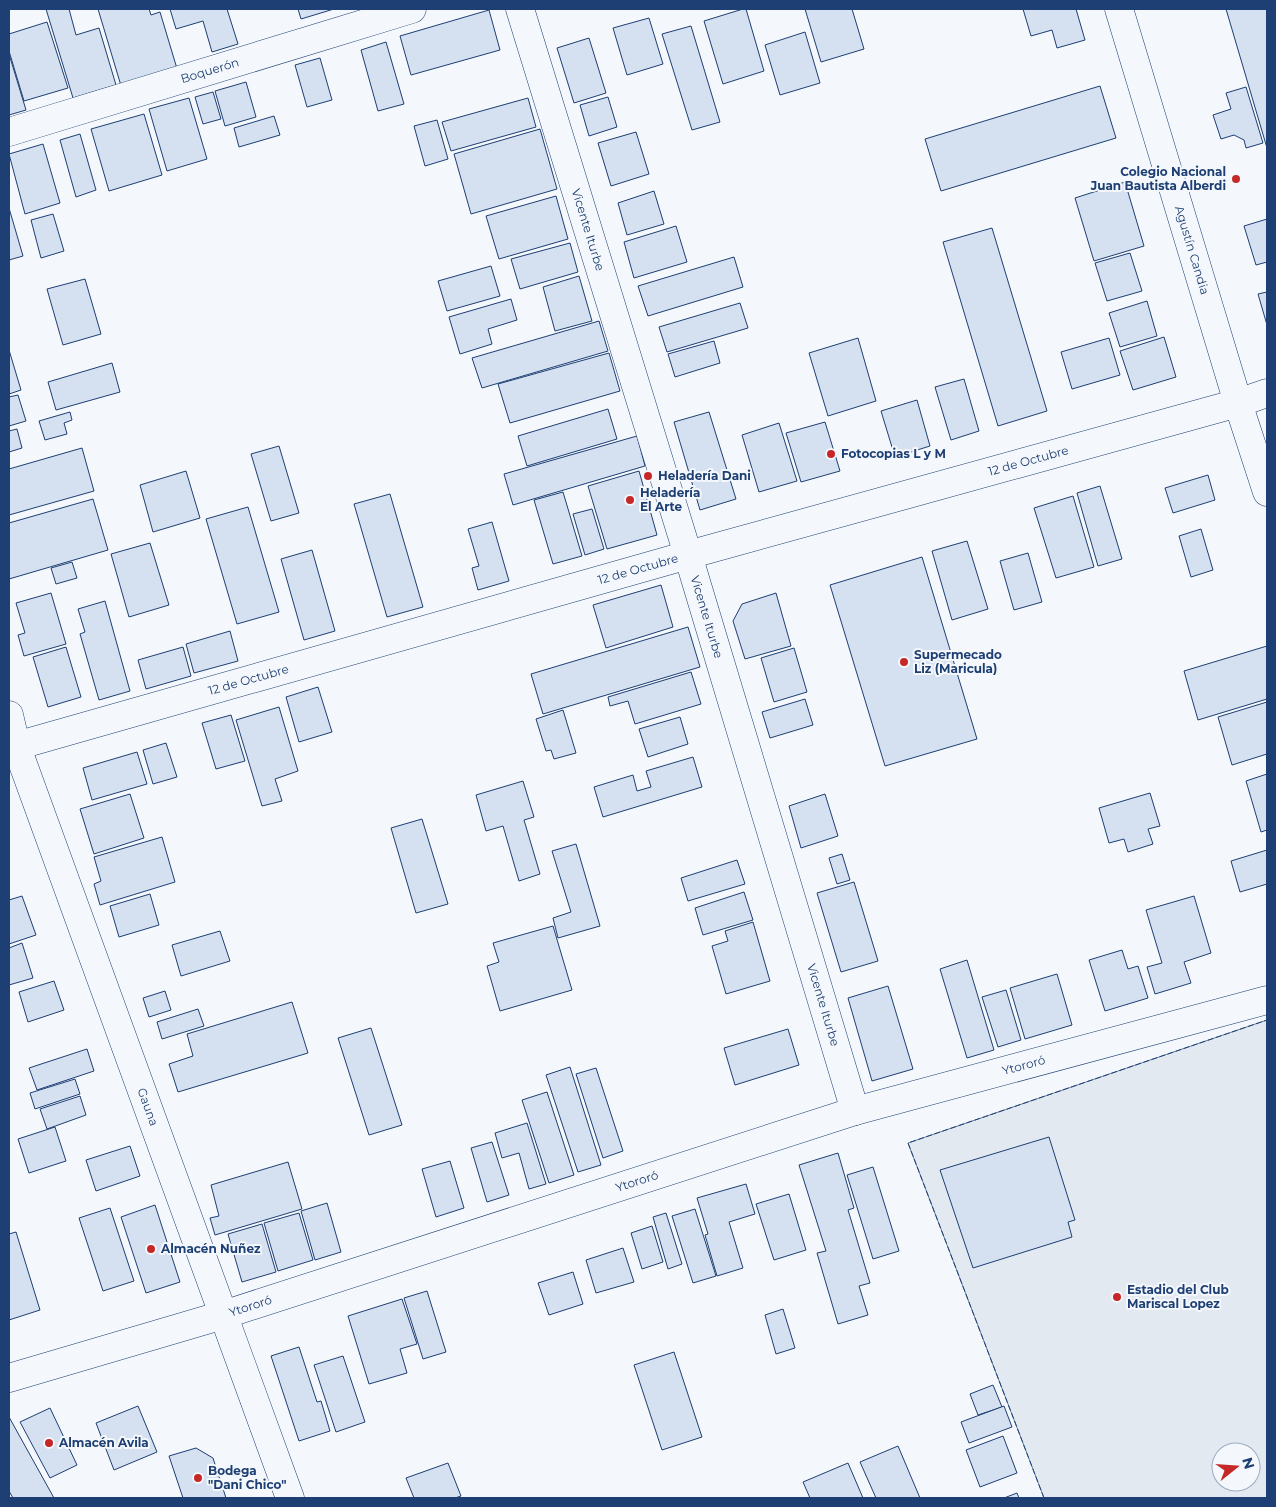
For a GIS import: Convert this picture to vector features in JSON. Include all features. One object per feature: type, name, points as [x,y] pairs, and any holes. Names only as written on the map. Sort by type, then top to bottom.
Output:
[{"type":"street","name":"Boquerón","points":[[9,132],[412,9]]},
{"type":"street","name":"Vicente Iturbe","points":[[520,9],[688,555],[855,1111]]},
{"type":"street","name":"Agustín Candia","points":[[1119,9],[1238,403],[1267,492]]},
{"type":"street","name":"12 de Octubre","points":[[13,746],[1267,394]]},
{"type":"street","name":"Gauna","points":[[9,715],[13,746],[290,1498]]},
{"type":"street","name":"Ytororó","points":[[9,1378],[223,1315],[855,1111],[1267,1000]]},
{"type":"shaded area","name":"Estadio del Club Mariscal Lopez","points":[[1267,1020],[1267,1498],[1044,1498],[908,1143]]},
{"type":"building","points":[[46,9],[69,9],[76,35],[99,28],[116,85],[73,98]]},
{"type":"building","points":[[98,9],[149,9],[151,15],[160,12],[178,72],[122,89]]},
{"type":"building","points":[[170,9],[227,9],[238,44],[212,52],[203,21],[176,29]]},
{"type":"building","points":[[298,9],[334,9],[301,19]]},
{"type":"building","points":[[746,9],[764,71],[723,84],[704,21]]},
{"type":"building","points":[[805,9],[852,9],[864,49],[821,62]]},
{"type":"building","points":[[1023,9],[1076,9],[1085,40],[1057,48],[1052,30],[1031,36]]},
{"type":"building","points":[[1226,9],[1267,9],[1267,148]]},
{"type":"building","points":[[489,10],[500,50],[411,75],[400,36]]},
{"type":"building","points":[[649,18],[663,64],[627,75],[613,28]]},
{"type":"building","points":[[47,22],[68,88],[24,101],[9,51],[9,34]]},
{"type":"building","points":[[691,26],[720,122],[692,130],[662,34]]},
{"type":"building","points":[[805,32],[820,83],[780,95],[765,45]]},
{"type":"building","points":[[589,38],[606,93],[574,103],[557,48]]},
{"type":"building","points":[[386,42],[404,104],[378,111],[361,50]]},
{"type":"building","points":[[9,54],[26,110],[9,115]]},
{"type":"building","points":[[320,58],[332,100],[307,107],[295,65]]},
{"type":"building","points":[[246,82],[256,117],[225,126],[215,91]]},
{"type":"building","points":[[1100,86],[1116,138],[941,191],[925,139]]},
{"type":"building","points":[[1246,87],[1263,143],[1246,148],[1244,140],[1234,135],[1221,139],[1213,115],[1231,109],[1226,93]]},
{"type":"building","points":[[213,92],[221,119],[203,124],[195,97]]},
{"type":"building","points":[[608,97],[617,127],[589,136],[580,105]]},
{"type":"building","points":[[189,98],[207,159],[167,171],[149,109]]},
{"type":"building","points":[[528,98],[536,127],[451,151],[442,122]]},
{"type":"building","points":[[144,114],[162,175],[109,191],[91,129]]},
{"type":"building","points":[[274,116],[280,135],[239,147],[234,128]]},
{"type":"building","points":[[437,120],[448,159],[425,166],[414,126]]},
{"type":"building","points":[[540,129],[557,189],[471,214],[454,154]]},
{"type":"building","points":[[636,132],[649,174],[611,186],[598,143]]},
{"type":"building","points":[[80,134],[96,190],[76,197],[60,140]]},
{"type":"building","points":[[43,144],[60,203],[25,214],[9,154]]},
{"type":"building","points":[[1125,182],[1144,246],[1094,261],[1075,198]]},
{"type":"building","points":[[654,191],[664,224],[627,235],[618,203]]},
{"type":"building","points":[[556,196],[568,239],[499,259],[486,216]]},
{"type":"building","points":[[9,208],[23,256],[9,260]]},
{"type":"building","points":[[53,214],[64,251],[41,258],[31,220]]},
{"type":"building","points":[[1267,219],[1267,262],[1256,265],[1244,226]]},
{"type":"building","points":[[676,226],[687,262],[634,278],[624,242]]},
{"type":"building","points":[[992,228],[1047,411],[998,426],[943,242]]},
{"type":"building","points":[[570,243],[578,272],[520,289],[511,259]]},
{"type":"building","points":[[1130,253],[1142,291],[1107,301],[1095,263]]},
{"type":"building","points":[[734,257],[743,287],[648,316],[638,286]]},
{"type":"building","points":[[491,266],[500,296],[447,311],[438,281]]},
{"type":"building","points":[[579,276],[592,321],[555,331],[543,287]]},
{"type":"building","points":[[85,279],[101,334],[63,345],[47,289]]},
{"type":"building","points":[[1267,292],[1267,325],[1258,294]]},
{"type":"building","points":[[511,299],[517,320],[488,329],[492,344],[460,354],[449,317]]},
{"type":"building","points":[[1147,301],[1157,336],[1120,347],[1109,313]]},
{"type":"building","points":[[740,303],[748,328],[667,352],[659,327]]},
{"type":"building","points":[[599,321],[608,351],[482,388],[472,358]]},
{"type":"building","points":[[1164,337],[1176,377],[1133,390],[1120,351]]},
{"type":"building","points":[[858,338],[876,401],[828,416],[809,353]]},
{"type":"building","points":[[1109,338],[1120,375],[1072,389],[1061,352]]},
{"type":"building","points":[[714,341],[720,363],[675,377],[668,354]]},
{"type":"building","points":[[9,350],[21,390],[9,394]]},
{"type":"building","points":[[609,353],[620,391],[510,423],[498,384]]},
{"type":"building","points":[[112,363],[120,392],[56,410],[48,382]]},
{"type":"building","points":[[964,379],[979,431],[951,440],[935,387]]},
{"type":"building","points":[[18,395],[26,421],[9,426],[9,397]]},
{"type":"building","points":[[917,400],[930,446],[895,457],[881,411]]},
{"type":"building","points":[[608,409],[617,439],[527,466],[518,436]]},
{"type":"building","points":[[70,412],[72,420],[64,423],[67,434],[45,440],[39,421]]},
{"type":"building","points":[[709,412],[736,499],[700,510],[674,422]]},
{"type":"building","points":[[825,422],[840,471],[801,482],[786,433]]},
{"type":"building","points":[[779,423],[797,481],[759,492],[742,435]]},
{"type":"building","points":[[17,429],[22,448],[9,452],[9,431]]},
{"type":"building","points":[[637,436],[645,466],[513,505],[504,474]]},
{"type":"building","points":[[279,446],[299,513],[271,521],[251,454]]},
{"type":"building","points":[[82,448],[94,491],[9,515],[9,469]]},
{"type":"building","points":[[186,471],[200,518],[153,532],[140,485]]},
{"type":"building","points":[[639,471],[657,535],[607,549],[588,486]]},
{"type":"building","points":[[1208,475],[1215,500],[1173,513],[1165,488]]},
{"type":"building","points":[[1100,486],[1122,559],[1098,566],[1077,493]]},
{"type":"building","points":[[563,492],[582,556],[553,564],[534,500]]},
{"type":"building","points":[[390,494],[423,607],[387,617],[354,504]]},
{"type":"building","points":[[1073,496],[1094,567],[1056,578],[1034,508]]},
{"type":"building","points":[[93,499],[108,550],[9,579],[9,523]]},
{"type":"building","points":[[248,507],[279,612],[237,624],[206,519]]},
{"type":"building","points":[[592,509],[604,549],[585,555],[573,514]]},
{"type":"building","points":[[492,522],[509,581],[478,590],[472,568],[479,566],[468,529]]},
{"type":"building","points":[[1201,529],[1213,570],[1191,577],[1179,536]]},
{"type":"building","points":[[967,541],[988,609],[952,620],[932,551]]},
{"type":"building","points":[[150,543],[169,605],[129,617],[111,554]]},
{"type":"building","points":[[312,550],[335,631],[304,640],[281,559]]},
{"type":"building","points":[[1028,553],[1042,602],[1014,610],[1000,561]]},
{"type":"building","name":"Supermecado Liz (Maricula)","points":[[922,557],[977,739],[885,766],[830,585]]},
{"type":"building","points":[[72,562],[77,578],[56,584],[51,568]]},
{"type":"building","points":[[661,585],[673,627],[606,648],[593,605]]},
{"type":"building","points":[[51,593],[66,644],[24,656],[18,635],[25,633],[16,603]]},
{"type":"building","points":[[776,593],[791,646],[745,659],[733,621],[742,604]]},
{"type":"building","points":[[105,601],[130,691],[99,700],[80,634],[85,632],[78,609]]},
{"type":"building","points":[[688,627],[700,667],[543,714],[531,674]]},
{"type":"building","points":[[230,631],[238,661],[194,673],[186,644]]},
{"type":"building","points":[[1267,646],[1267,699],[1198,720],[1184,671]]},
{"type":"building","points":[[66,647],[81,697],[48,707],[33,657]]},
{"type":"building","points":[[183,647],[191,676],[146,689],[138,660]]},
{"type":"building","points":[[794,648],[807,692],[774,702],[761,658]]},
{"type":"building","points":[[691,672],[701,704],[635,724],[628,701],[610,706],[608,697]]},
{"type":"building","points":[[318,687],[332,732],[299,742],[286,697]]},
{"type":"building","points":[[805,699],[813,725],[770,738],[762,712]]},
{"type":"building","points":[[1267,702],[1267,754],[1232,765],[1218,717]]},
{"type":"building","points":[[279,707],[298,771],[275,779],[282,801],[262,806],[236,720]]},
{"type":"building","points":[[563,710],[576,753],[554,759],[551,750],[546,751],[536,719]]},
{"type":"building","points":[[231,715],[245,761],[216,769],[202,723]]},
{"type":"building","points":[[680,717],[688,744],[648,757],[639,729]]},
{"type":"building","points":[[166,743],[177,777],[153,784],[143,750]]},
{"type":"building","points":[[137,752],[147,784],[92,800],[83,768]]},
{"type":"building","points":[[693,757],[702,787],[603,817],[594,787],[633,775],[637,791],[651,787],[646,771]]},
{"type":"building","points":[[1267,774],[1267,830],[1261,832],[1246,781]]},
{"type":"building","points":[[523,781],[534,817],[524,820],[540,874],[519,881],[503,826],[486,831],[476,795]]},
{"type":"building","points":[[1150,793],[1160,826],[1148,829],[1153,844],[1128,852],[1124,839],[1109,843],[1099,808]]},
{"type":"building","points":[[130,794],[144,838],[94,854],[80,809]]},
{"type":"building","points":[[825,794],[838,836],[801,848],[789,806]]},
{"type":"building","points":[[422,819],[448,904],[416,913],[391,828]]},
{"type":"building","points":[[162,837],[175,882],[100,905],[94,884],[101,881],[94,857]]},
{"type":"building","points":[[576,844],[600,926],[558,938],[553,918],[571,912],[552,851]]},
{"type":"building","points":[[1267,850],[1267,884],[1240,892],[1231,861]]},
{"type":"building","points":[[842,854],[850,880],[837,884],[829,858]]},
{"type":"building","points":[[737,860],[745,884],[688,901],[681,878]]},
{"type":"building","points":[[854,882],[878,961],[841,972],[817,893]]},
{"type":"building","points":[[744,892],[753,920],[703,935],[695,908]]},
{"type":"building","points":[[150,894],[159,925],[119,937],[110,906]]},
{"type":"building","points":[[22,896],[36,935],[9,944],[9,900]]},
{"type":"building","points":[[1194,896],[1211,953],[1184,962],[1191,983],[1155,994],[1147,967],[1162,963],[1146,910]]},
{"type":"building","points":[[753,922],[770,981],[726,994],[712,946],[728,941],[725,931]]},
{"type":"building","points":[[553,926],[572,990],[500,1011],[487,966],[499,962],[493,943]]},
{"type":"building","points":[[220,931],[230,961],[181,976],[172,945]]},
{"type":"building","points":[[22,943],[33,978],[9,985],[9,948]]},
{"type":"building","points":[[1122,950],[1128,969],[1138,966],[1148,998],[1105,1011],[1089,960]]},
{"type":"building","points":[[967,960],[994,1050],[967,1058],[940,969]]},
{"type":"building","points":[[1057,974],[1072,1025],[1025,1039],[1010,988]]},
{"type":"building","points":[[54,981],[64,1010],[28,1022],[19,992]]},
{"type":"building","points":[[888,986],[913,1069],[872,1081],[848,998]]},
{"type":"building","points":[[1006,990],[1021,1040],[998,1047],[982,997]]},
{"type":"building","points":[[165,991],[171,1010],[149,1017],[143,998]]},
{"type":"building","points":[[292,1002],[308,1053],[178,1092],[169,1064],[193,1056],[187,1034]]},
{"type":"building","points":[[198,1009],[204,1026],[162,1039],[157,1022]]},
{"type":"building","points":[[371,1028],[402,1125],[369,1135],[338,1038]]},
{"type":"building","points":[[788,1029],[799,1065],[735,1085],[724,1048]]},
{"type":"building","points":[[87,1049],[94,1071],[37,1090],[29,1068]]},
{"type":"building","points":[[570,1067],[601,1165],[578,1172],[546,1075]]},
{"type":"building","points":[[596,1068],[623,1151],[603,1158],[576,1074]]},
{"type":"building","points":[[75,1079],[80,1094],[35,1109],[30,1093]]},
{"type":"building","points":[[547,1092],[574,1175],[549,1183],[522,1100]]},
{"type":"building","points":[[80,1096],[86,1115],[47,1129],[40,1109]]},
{"type":"building","points":[[527,1123],[546,1184],[529,1189],[519,1153],[502,1158],[495,1133]]},
{"type":"building","points":[[55,1127],[66,1161],[29,1173],[18,1139]]},
{"type":"building","points":[[1049,1137],[1075,1220],[1068,1222],[1072,1237],[973,1268],[940,1170]]},
{"type":"building","points":[[492,1142],[509,1195],[487,1202],[471,1148]]},
{"type":"building","points":[[130,1146],[140,1176],[96,1191],[86,1160]]},
{"type":"building","points":[[838,1153],[854,1208],[848,1210],[870,1283],[859,1286],[868,1315],[838,1324],[817,1253],[826,1251],[799,1165]]},
{"type":"building","points":[[450,1161],[464,1208],[436,1217],[422,1169]]},
{"type":"building","points":[[288,1162],[302,1209],[215,1235],[210,1218],[219,1216],[211,1185]]},
{"type":"building","points":[[873,1167],[899,1251],[873,1259],[847,1175]]},
{"type":"building","points":[[746,1184],[755,1214],[729,1222],[743,1268],[717,1276],[705,1235],[708,1234],[697,1198]]},
{"type":"building","points":[[789,1194],[806,1250],[774,1260],[756,1204]]},
{"type":"building","points":[[327,1203],[341,1252],[315,1260],[301,1211]]},
{"type":"building","name":"Almacén Nuñez","points":[[155,1205],[180,1282],[146,1293],[121,1217]]},
{"type":"building","points":[[110,1208],[134,1281],[103,1291],[79,1218]]},
{"type":"building","points":[[695,1209],[716,1276],[693,1283],[672,1216]]},
{"type":"building","points":[[299,1213],[313,1260],[278,1271],[264,1223]]},
{"type":"building","points":[[666,1213],[682,1264],[668,1269],[653,1217]]},
{"type":"building","points":[[262,1224],[276,1272],[242,1282],[228,1234]]},
{"type":"building","points":[[652,1226],[663,1262],[642,1269],[631,1233]]},
{"type":"building","points":[[16,1232],[40,1310],[9,1320],[9,1234]]},
{"type":"building","points":[[623,1248],[634,1282],[596,1293],[586,1260]]},
{"type":"building","points":[[573,1272],[583,1304],[549,1315],[538,1283]]},
{"type":"building","points":[[427,1291],[446,1352],[423,1359],[404,1298]]},
{"type":"building","points":[[402,1299],[417,1344],[400,1349],[407,1373],[369,1384],[348,1316]]},
{"type":"building","points":[[783,1309],[795,1348],[776,1354],[765,1315]]},
{"type":"building","points":[[299,1347],[317,1402],[321,1401],[330,1431],[299,1441],[271,1356]]},
{"type":"building","points":[[674,1352],[702,1437],[662,1450],[634,1365]]},
{"type":"building","points":[[343,1356],[365,1422],[336,1432],[314,1365]]},
{"type":"building","points":[[993,1385],[1002,1407],[978,1415],[970,1394]]},
{"type":"building","points":[[138,1406],[157,1452],[114,1470],[96,1423]]},
{"type":"building","points":[[1004,1406],[1012,1427],[969,1443],[961,1422]]},
{"type":"building","name":"Almacén Avila","points":[[50,1408],[77,1465],[50,1478],[20,1422]]},
{"type":"building","points":[[9,1417],[54,1498],[13,1498],[9,1491]]},
{"type":"building","points":[[1003,1436],[1017,1473],[980,1487],[966,1450]]},
{"type":"building","points":[[898,1446],[920,1498],[876,1498],[860,1462]]},
{"type":"building","name":"Bodega \"Dani Chico\"","points":[[196,1448],[213,1458],[226,1498],[183,1498],[169,1456]]},
{"type":"building","points":[[448,1463],[461,1496],[455,1498],[414,1498],[406,1478]]},
{"type":"building","points":[[848,1463],[863,1498],[810,1498],[803,1482]]},
{"type":"building","points":[[1017,1493],[1019,1498],[1004,1498]]},
{"type":"fence","points":[[1044,1498],[908,1143],[1267,1020]]},
{"type":"place","name":"Colegio Nacional Juan Bautista Alberdi","points":[[1236,179]]},
{"type":"place","name":"Fotocopias L y M","points":[[831,454]]},
{"type":"place","name":"Heladería Dani","points":[[648,476]]},
{"type":"place","name":"Heladería El Arte","points":[[630,500]]},
{"type":"place","name":"Supermecado Liz (Maricula)","points":[[904,662]]},
{"type":"place","name":"Almacén Nuñez","points":[[151,1249]]},
{"type":"place","name":"Estadio del Club Mariscal Lopez","points":[[1117,1297]]},
{"type":"place","name":"Almacén Avila","points":[[49,1443]]},
{"type":"place","name":"Bodega \"Dani Chico\"","points":[[198,1478]]}]
